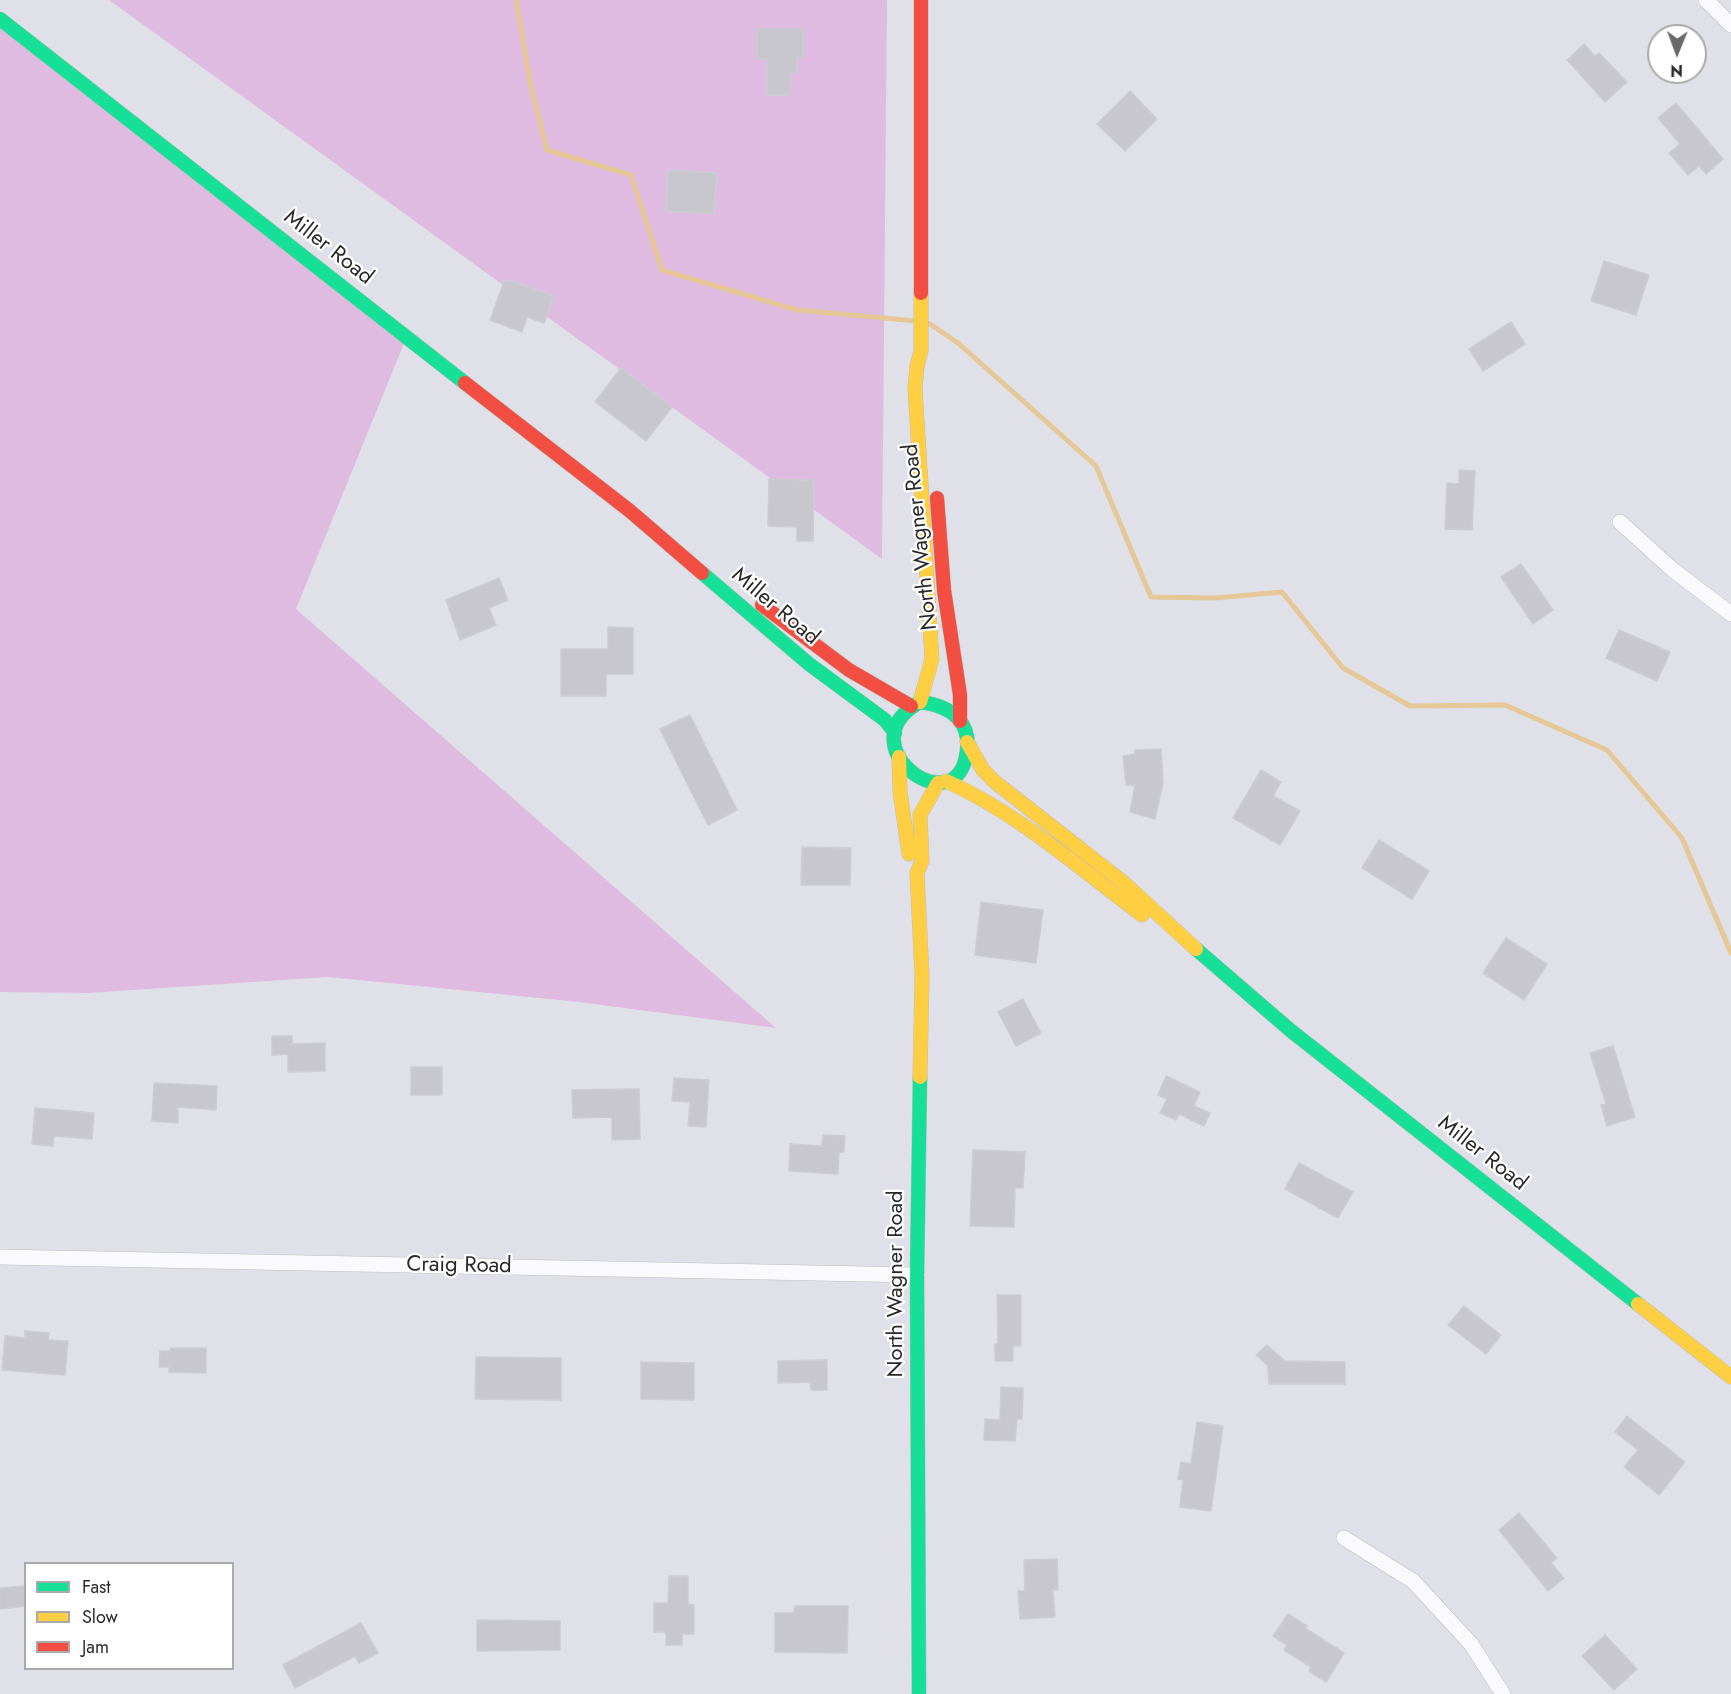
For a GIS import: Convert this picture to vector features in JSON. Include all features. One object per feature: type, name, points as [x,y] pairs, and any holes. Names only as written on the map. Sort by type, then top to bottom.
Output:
[{"type":"main road","name":"North Wagner Road","points":[[916,704],[932,659],[915,389],[921,351],[921,0]]},
{"type":"main road","name":"Miller Road","points":[[0,19],[630,511],[809,664],[885,720],[895,733]]},
{"type":"main road","name":"North Wagner Road","points":[[921,351],[927,369],[931,428]]},
{"type":"main road","name":"North Wagner Road","points":[[936,486],[944,590],[960,695],[960,721]]},
{"type":"main road","name":"Miller Road","points":[[630,511],[664,531],[849,670],[916,704]]},
{"type":"main road","points":[[931,702],[952,711],[960,721],[968,742],[961,772],[953,779],[942,782],[925,782],[906,770],[899,757],[895,733],[895,728],[902,715],[916,704],[931,702]]},
{"type":"main road","name":"Miller Road","points":[[968,742],[983,770],[995,782],[1124,883],[1209,962],[1290,1030],[1731,1377]]},
{"type":"main road","name":"North Wagner Road","points":[[899,757],[900,792],[911,865],[917,873]]},
{"type":"main road","name":"North Wagner Road","points":[[919,1694],[917,1275],[922,976],[917,873],[922,861],[920,815],[942,782]]},
{"type":"main road","name":"Miller Road","points":[[942,782],[966,790],[1009,814],[1163,932],[1209,962]]},
{"type":"street","points":[[1706,0],[1731,25]]},
{"type":"street","points":[[1620,522],[1673,570],[1731,614]]},
{"type":"street","name":"Craig Road","points":[[0,1257],[917,1275]]},
{"type":"street","points":[[1344,1538],[1413,1581],[1471,1644],[1503,1694]]},
{"type":"shaded area","points":[[109,0],[887,0],[882,559]]},
{"type":"shaded area","points":[[0,22],[407,336],[296,609],[776,1028],[579,1002],[328,977],[88,993],[0,992]]},
{"type":"building","points":[[757,29],[803,29],[803,57],[797,57],[797,73],[790,73],[790,95],[767,95],[767,59],[757,59]]},
{"type":"building","points":[[1584,44],[1595,56],[1599,53],[1627,82],[1605,102],[1567,60]]},
{"type":"building","points":[[1130,91],[1157,119],[1125,151],[1097,124]]},
{"type":"building","points":[[1676,103],[1723,159],[1706,174],[1699,166],[1688,175],[1669,153],[1680,144],[1658,118]]},
{"type":"building","points":[[668,170],[717,173],[714,214],[666,211]]},
{"type":"building","points":[[1604,261],[1649,275],[1636,315],[1591,301]]},
{"type":"building","points":[[505,279],[554,296],[544,323],[527,317],[522,332],[490,320]]},
{"type":"building","points":[[1511,322],[1525,344],[1483,371],[1469,349]]},
{"type":"building","points":[[621,368],[672,407],[646,441],[595,402]]},
{"type":"building","points":[[1459,470],[1475,471],[1472,530],[1445,529],[1447,483],[1459,484]]},
{"type":"building","points":[[769,479],[814,480],[813,541],[797,541],[797,527],[768,526]]},
{"type":"building","points":[[1521,564],[1553,610],[1533,624],[1501,577]]},
{"type":"building","points":[[499,578],[508,600],[489,608],[496,625],[460,640],[446,600]]},
{"type":"building","points":[[608,627],[633,628],[633,674],[606,674],[606,696],[561,696],[561,649],[608,649]]},
{"type":"building","points":[[1619,630],[1670,652],[1657,681],[1606,658]]},
{"type":"building","points":[[690,715],[737,810],[708,825],[660,729]]},
{"type":"building","points":[[1161,749],[1163,783],[1155,819],[1130,812],[1135,785],[1126,785],[1123,756],[1135,754],[1135,750]]},
{"type":"building","points":[[1261,770],[1281,782],[1273,796],[1300,811],[1280,845],[1233,818]]},
{"type":"building","points":[[1379,840],[1429,871],[1412,899],[1362,868]]},
{"type":"building","points":[[802,847],[851,848],[850,885],[801,885]]},
{"type":"building","points":[[981,902],[1043,910],[1036,963],[975,955]]},
{"type":"building","points":[[1506,938],[1547,964],[1524,1000],[1483,973]]},
{"type":"building","points":[[1023,999],[1041,1033],[1016,1046],[998,1012]]},
{"type":"building","points":[[272,1036],[292,1036],[292,1044],[325,1043],[325,1071],[288,1072],[288,1054],[272,1055]]},
{"type":"building","points":[[1613,1046],[1635,1117],[1607,1126],[1601,1105],[1606,1104],[1590,1053]]},
{"type":"building","points":[[411,1067],[442,1067],[442,1095],[411,1095]]},
{"type":"building","points":[[1166,1076],[1200,1092],[1194,1106],[1210,1113],[1204,1126],[1179,1114],[1176,1120],[1160,1113],[1167,1099],[1158,1095]]},
{"type":"building","points":[[674,1078],[709,1080],[706,1127],[688,1126],[690,1102],[672,1101]]},
{"type":"building","points":[[154,1083],[217,1086],[216,1110],[178,1107],[178,1123],[152,1121]]},
{"type":"building","points":[[639,1089],[640,1139],[612,1140],[612,1117],[573,1118],[572,1090]]},
{"type":"building","points":[[35,1108],[94,1113],[92,1139],[54,1136],[53,1146],[32,1144]]},
{"type":"building","points":[[823,1135],[845,1136],[844,1152],[839,1152],[838,1174],[789,1171],[790,1144],[822,1146]]},
{"type":"building","points":[[973,1150],[1025,1152],[1023,1188],[1015,1188],[1014,1227],[970,1226]]},
{"type":"building","points":[[1299,1163],[1353,1192],[1338,1218],[1285,1189]]},
{"type":"building","points":[[997,1295],[1021,1295],[1021,1346],[1013,1346],[1013,1361],[995,1361],[995,1344],[998,1344]]},
{"type":"building","points":[[1464,1306],[1501,1335],[1486,1354],[1448,1325]]},
{"type":"building","points":[[25,1331],[49,1333],[48,1340],[68,1341],[65,1375],[2,1370],[5,1336],[25,1338]]},
{"type":"building","points":[[1267,1345],[1285,1361],[1345,1362],[1345,1384],[1269,1384],[1268,1366],[1256,1355]]},
{"type":"building","points":[[170,1348],[206,1348],[206,1373],[169,1372],[169,1367],[159,1367],[160,1351],[170,1351]]},
{"type":"building","points":[[476,1357],[561,1358],[561,1400],[475,1399]]},
{"type":"building","points":[[827,1360],[827,1390],[811,1390],[810,1382],[778,1383],[778,1361]]},
{"type":"building","points":[[641,1362],[694,1363],[694,1400],[641,1399]]},
{"type":"building","points":[[1001,1387],[1023,1388],[1022,1419],[1017,1419],[1015,1441],[984,1440],[985,1419],[1000,1420]]},
{"type":"building","points":[[1627,1416],[1685,1462],[1659,1495],[1624,1467],[1638,1450],[1615,1432]]},
{"type":"building","points":[[1197,1422],[1223,1426],[1211,1511],[1180,1507],[1183,1480],[1178,1479],[1181,1462],[1191,1464]]},
{"type":"building","points":[[1519,1513],[1557,1558],[1551,1563],[1564,1578],[1548,1591],[1499,1530]]},
{"type":"building","points":[[1057,1559],[1058,1590],[1053,1590],[1055,1617],[1020,1619],[1018,1591],[1025,1591],[1024,1560]]},
{"type":"building","points":[[669,1576],[688,1576],[688,1604],[694,1605],[694,1634],[682,1634],[682,1645],[666,1645],[666,1632],[654,1632],[654,1603],[668,1603]]},
{"type":"building","points":[[24,1586],[24,1606],[0,1609],[0,1588]]},
{"type":"building","points":[[795,1606],[848,1606],[847,1653],[775,1652],[775,1613],[794,1613]]},
{"type":"building","points":[[1288,1614],[1344,1653],[1326,1682],[1309,1671],[1311,1667],[1284,1650],[1287,1645],[1273,1636]]},
{"type":"building","points":[[477,1620],[560,1621],[560,1650],[477,1651]]},
{"type":"building","points":[[361,1623],[378,1653],[359,1663],[355,1656],[295,1688],[283,1665]]},
{"type":"building","points":[[1605,1635],[1637,1669],[1614,1690],[1582,1656]]},
{"type":"waterway","points":[[516,0],[531,87],[547,150],[631,175],[662,270],[797,310],[916,321]]},
{"type":"waterway","points":[[925,323],[958,343],[1096,466],[1151,597],[1215,598],[1282,592],[1343,668],[1410,706],[1505,705],[1607,750],[1682,838],[1731,953]]},
{"type":"traffic: fast","points":[[0,19],[465,383]]},
{"type":"traffic: fast","points":[[702,573],[809,664],[885,720],[895,733]]},
{"type":"traffic: fast","points":[[920,702],[932,704],[952,713],[959,720],[967,737],[965,761],[955,777],[940,783],[924,779],[908,769],[897,754],[894,737],[900,718],[920,702]]},
{"type":"traffic: fast","points":[[1196,949],[1290,1030],[1638,1304]]},
{"type":"traffic: fast","points":[[919,1694],[917,1275],[920,1077]]},
{"type":"traffic: slow","points":[[920,702],[932,659],[915,389],[921,351],[921,293]]},
{"type":"traffic: slow","points":[[967,742],[983,770],[995,782],[1124,883],[1196,949]]},
{"type":"traffic: slow","points":[[899,757],[900,792],[909,854]]},
{"type":"traffic: slow","points":[[946,781],[973,794],[1023,825],[1142,915]]},
{"type":"traffic: slow","points":[[920,1077],[922,976],[917,873],[922,861],[920,815],[938,783]]},
{"type":"traffic: slow","points":[[1638,1304],[1731,1377]]},
{"type":"traffic: jam","points":[[921,0],[921,293]]},
{"type":"traffic: jam","points":[[465,383],[630,511],[702,573]]},
{"type":"traffic: jam","points":[[937,498],[944,590],[960,695],[960,721]]},
{"type":"traffic: jam","points":[[762,605],[849,670],[911,706]]}]
